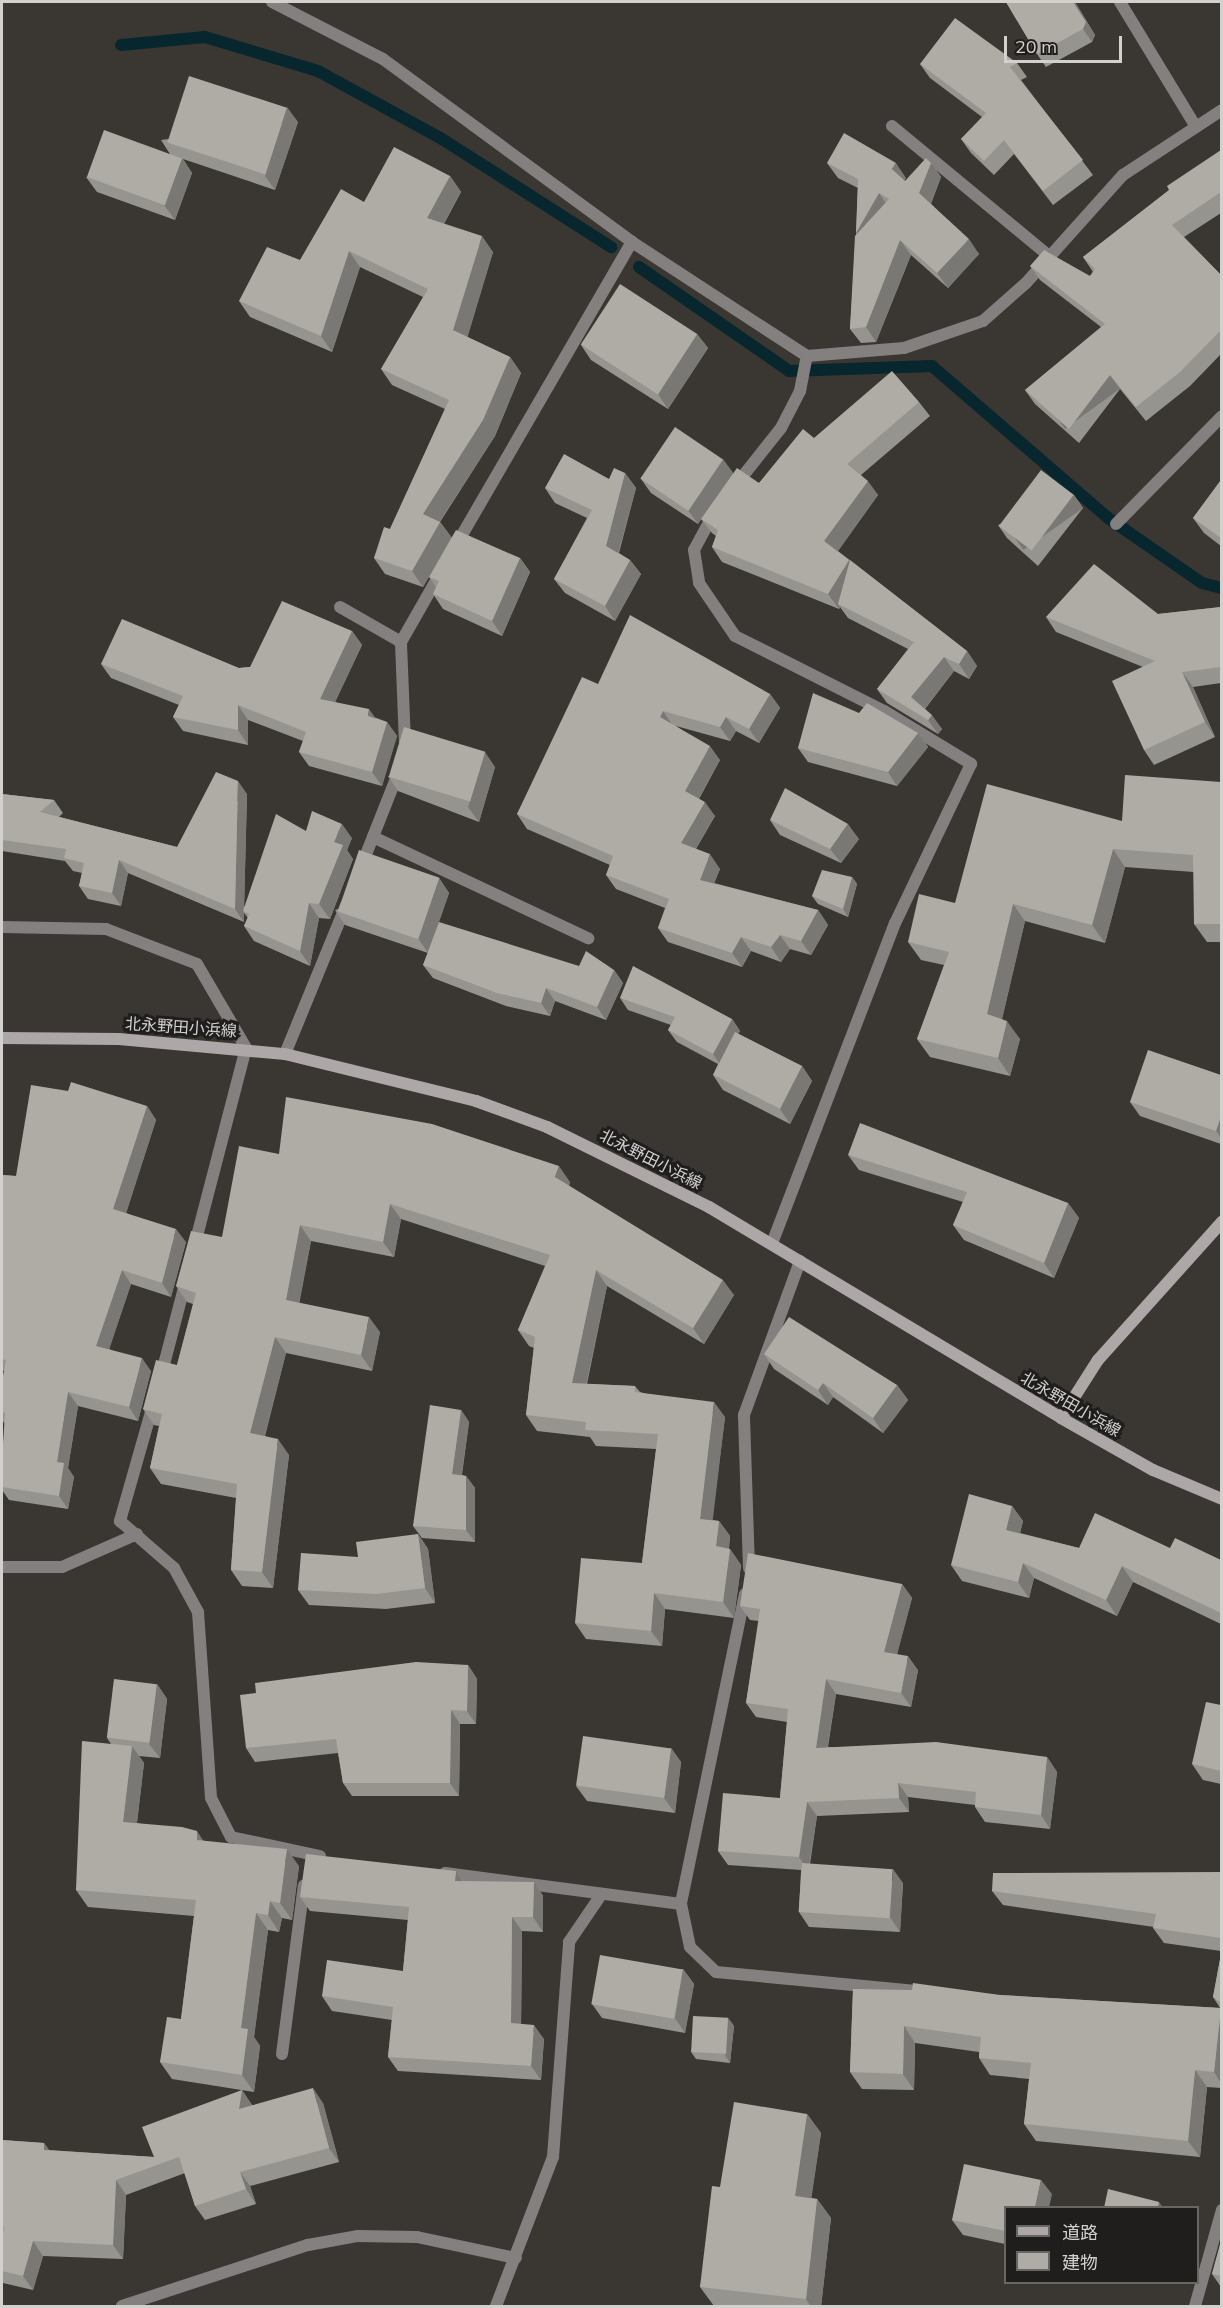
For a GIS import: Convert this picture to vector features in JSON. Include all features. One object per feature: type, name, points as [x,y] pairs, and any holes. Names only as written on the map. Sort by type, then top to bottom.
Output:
[{"type":"main road","name":"北永野田小浜線","points":[[2,1038],[119,1039],[246,1048],[285,1054],[476,1101],[621,1159],[800,1260],[1061,1418],[1153,1470],[1221,1499]]},
{"type":"main road","points":[[1061,1418],[1098,1360],[1221,1222]]},
{"type":"street","points":[[272,2],[383,59],[632,242],[807,356],[904,348],[983,321],[1049,256],[1123,175],[1221,110]]},
{"type":"street","points":[[1120,2],[1196,126]]},
{"type":"street","points":[[892,126],[1049,256]]},
{"type":"street","points":[[285,1054],[374,837],[406,750],[401,642],[632,242]]},
{"type":"street","points":[[772,1244],[895,923],[971,764],[885,711],[735,636],[699,583],[694,550],[711,516],[782,428],[800,391],[807,356]]},
{"type":"street","points":[[1116,524],[1221,416]]},
{"type":"street","points":[[340,607],[401,642]]},
{"type":"street","points":[[374,837],[588,938]]},
{"type":"street","points":[[2,927],[106,929],[197,964],[246,1048],[120,1521],[174,1568],[198,1611],[211,1798],[231,1837],[332,1858]]},
{"type":"street","points":[[800,1260],[744,1415],[751,1554],[681,1904],[690,1947],[716,1972],[927,1992]]},
{"type":"street","points":[[4,1571],[62,1567],[136,1534]]},
{"type":"street","points":[[282,2054],[309,1854]]},
{"type":"street","points":[[426,1871],[681,1904]]},
{"type":"street","points":[[496,2307],[553,2157],[569,1942],[601,1895]]},
{"type":"street","points":[[1195,2307],[1221,2210]]},
{"type":"street","points":[[122,2307],[308,2245],[358,2236],[417,2237],[516,2258]]},
{"type":"building","points":[[1006,2],[1073,2],[1086,22],[1083,29],[1037,54]]},
{"type":"building","points":[[955,18],[1017,63],[1010,67],[1083,160],[1043,191],[1004,140],[984,161],[961,139],[986,113],[920,64]]},
{"type":"building","points":[[189,76],[287,108],[265,174],[167,143]]},
{"type":"building","points":[[104,130],[182,158],[165,205],[87,177]]},
{"type":"building","points":[[844,133],[896,163],[892,169],[905,181],[926,158],[931,163],[919,193],[969,239],[937,273],[900,240],[866,327],[850,329],[855,236],[889,199],[879,193],[856,233],[858,179],[827,163]]},
{"type":"building","points":[[394,147],[450,176],[427,218],[482,236],[453,330],[510,357],[483,420],[423,514],[440,522],[412,571],[374,558],[384,527],[390,529],[449,400],[381,369],[428,289],[349,251],[321,336],[239,301],[267,247],[300,260],[341,189],[364,202]]},
{"type":"building","points":[[1221,150],[1221,192],[1172,225],[1221,275],[1221,330],[1180,372],[1136,407],[1110,375],[1069,429],[1025,390],[1105,324],[1030,266],[1044,250],[1090,276],[1095,269],[1083,257],[1169,190],[1167,186]]},
{"type":"building","points":[[620,284],[697,334],[658,394],[581,344]]},
{"type":"building","points":[[892,371],[919,402],[847,464],[868,481],[824,541],[849,560],[828,594],[712,547],[718,530],[701,519],[737,468],[759,483],[803,429],[814,438]]},
{"type":"building","points":[[675,427],[723,459],[688,511],[640,478]]},
{"type":"building","points":[[564,454],[609,479],[614,468],[625,473],[606,546],[630,560],[605,606],[554,579],[592,510],[545,488]]},
{"type":"building","points":[[1041,470],[1074,495],[1032,551],[999,526]]},
{"type":"building","points":[[1221,480],[1221,538],[1193,518]]},
{"type":"building","points":[[456,530],[520,558],[492,621],[433,594],[439,581],[429,577]]},
{"type":"building","points":[[850,560],[967,651],[959,664],[944,657],[911,697],[932,715],[928,720],[877,689],[914,642],[838,604]]},
{"type":"building","points":[[1094,564],[1158,614],[1221,607],[1221,667],[1182,672],[1205,722],[1144,750],[1112,681],[1155,661],[1046,617]]},
{"type":"building","points":[[282,601],[352,631],[320,699],[369,709],[368,716],[387,722],[372,772],[299,752],[306,732],[238,705],[238,730],[173,717],[183,696],[101,664],[122,619],[239,668],[250,667]]},
{"type":"building","points":[[630,615],[770,694],[749,729],[726,717],[720,727],[663,711],[660,717],[710,746],[685,791],[705,802],[681,843],[710,854],[700,880],[818,910],[801,941],[780,935],[771,947],[741,937],[732,953],[658,928],[669,899],[606,875],[613,856],[517,814],[582,677],[598,684]]},
{"type":"building","points":[[813,693],[859,713],[867,703],[918,733],[888,772],[798,748]]},
{"type":"building","points":[[404,727],[485,752],[470,802],[389,777]]},
{"type":"building","points":[[216,772],[238,781],[235,909],[119,860],[112,893],[79,886],[84,863],[64,858],[66,849],[2,840],[2,794],[54,800],[40,812],[177,847]]},
{"type":"building","points":[[1125,775],[1221,782],[1221,924],[1194,924],[1193,855],[1113,849],[1092,925],[1013,904],[987,1014],[1007,1021],[998,1058],[917,1039],[949,952],[908,942],[919,894],[955,903],[987,784],[1122,821]]},
{"type":"building","points":[[785,788],[848,824],[830,849],[770,820]]},
{"type":"building","points":[[312,811],[342,824],[334,842],[343,845],[319,904],[309,903],[300,951],[244,926],[249,914],[243,911],[276,814],[306,831]]},
{"type":"building","points":[[359,850],[439,878],[418,939],[338,911]]},
{"type":"building","points":[[822,870],[852,877],[843,909],[812,896]]},
{"type":"building","points":[[439,922],[579,966],[586,951],[614,970],[597,1007],[546,988],[541,1003],[497,993],[423,965]]},
{"type":"building","points":[[633,966],[732,1019],[713,1054],[668,1030],[675,1017],[620,998]]},
{"type":"building","points":[[735,1032],[802,1066],[780,1109],[713,1075]]},
{"type":"building","points":[[1148,1050],[1221,1075],[1221,1116],[1216,1131],[1130,1102]]},
{"type":"building","points":[[71,1082],[147,1106],[113,1209],[176,1229],[162,1283],[122,1270],[96,1346],[142,1358],[129,1407],[68,1392],[57,1462],[64,1463],[59,1496],[2,1487],[5,1413],[2,1412],[2,1382],[6,1360],[2,1359],[2,1175],[16,1176],[31,1085],[68,1091]]},
{"type":"building","points":[[286,1097],[432,1124],[559,1166],[555,1177],[723,1280],[693,1328],[596,1270],[572,1383],[635,1386],[635,1392],[714,1402],[700,1519],[719,1521],[716,1546],[730,1549],[723,1602],[654,1593],[651,1631],[575,1623],[581,1558],[642,1563],[658,1434],[585,1430],[586,1422],[526,1415],[535,1337],[518,1330],[550,1255],[390,1204],[383,1242],[300,1225],[286,1300],[369,1317],[361,1355],[275,1337],[250,1433],[278,1439],[262,1572],[231,1570],[237,1484],[150,1468],[162,1414],[143,1409],[156,1360],[177,1365],[196,1293],[176,1286],[191,1231],[222,1237],[239,1146],[279,1154]]},
{"type":"building","points":[[860,1123],[1068,1203],[1044,1263],[953,1225],[967,1192],[848,1155]]},
{"type":"building","points":[[789,1317],[897,1385],[873,1418],[823,1383],[818,1390],[764,1354]]},
{"type":"building","points":[[430,1405],[461,1410],[452,1474],[466,1476],[466,1530],[413,1526]]},
{"type":"building","points":[[969,1494],[1012,1506],[1006,1530],[1079,1548],[1095,1513],[1170,1548],[1175,1538],[1221,1560],[1221,1613],[1122,1566],[1106,1600],[1023,1563],[1018,1582],[951,1565]]},
{"type":"building","points":[[418,1534],[425,1588],[376,1594],[298,1590],[301,1553],[358,1557],[356,1542]]},
{"type":"building","points":[[748,1553],[902,1584],[884,1652],[908,1656],[901,1693],[826,1679],[816,1748],[936,1742],[1047,1757],[1041,1815],[975,1807],[976,1792],[898,1783],[899,1798],[807,1802],[799,1857],[718,1851],[723,1793],[780,1798],[788,1709],[746,1703],[760,1609],[740,1606]]},
{"type":"building","points":[[416,1662],[468,1665],[467,1711],[451,1710],[450,1783],[343,1783],[336,1739],[246,1748],[240,1695],[256,1693],[255,1683]]},
{"type":"building","points":[[114,1679],[157,1684],[149,1743],[107,1738]]},
{"type":"building","points":[[1206,1702],[1221,1705],[1221,1771],[1192,1764]]},
{"type":"building","points":[[583,1736],[671,1748],[664,1798],[576,1786]]},
{"type":"building","points":[[82,1741],[132,1746],[123,1822],[182,1827],[197,1831],[197,1840],[287,1849],[280,1903],[270,1901],[268,1915],[256,1913],[241,2028],[248,2029],[242,2075],[160,2062],[167,2017],[181,2019],[196,1900],[76,1890]]},
{"type":"building","points":[[306,1854],[456,1871],[455,1881],[534,1882],[533,1917],[512,1917],[511,2023],[534,2025],[531,2066],[388,2057],[393,2007],[322,1996],[327,1960],[403,1971],[409,1907],[300,1897]]},
{"type":"building","points":[[802,1863],[893,1869],[889,1918],[799,1912]]},
{"type":"building","points":[[1221,1872],[1221,1938],[1153,1928],[1156,1914],[992,1891],[993,1873]]},
{"type":"building","points":[[1221,1954],[1221,2003],[1213,1997]]},
{"type":"building","points":[[600,1955],[683,1970],[674,2019],[591,2004]]},
{"type":"building","points":[[913,1983],[1000,1995],[1221,2008],[1214,2072],[1195,2070],[1188,2141],[1024,2124],[1031,2063],[979,2058],[981,2037],[904,2026],[903,2074],[850,2072],[853,1989],[912,1990]]},
{"type":"building","points":[[693,2016],[728,2018],[726,2054],[691,2052]]},
{"type":"building","points":[[313,2088],[329,2148],[240,2172],[246,2189],[195,2206],[179,2157],[116,2180],[113,2245],[33,2241],[23,2276],[2,2271],[4,2227],[2,2226],[2,2140],[44,2143],[44,2150],[154,2157],[142,2127],[242,2090],[239,2109]]},
{"type":"building","points":[[734,2102],[807,2114],[795,2196],[817,2199],[806,2299],[700,2287],[712,2186],[720,2187]]},
{"type":"building","points":[[964,2164],[1041,2180],[1035,2206],[1004,2206],[1004,2231],[952,2220]]},
{"type":"building","points":[[1108,2189],[1159,2202],[1158,2206],[1104,2206]]},
{"type":"building","points":[[1221,2241],[1221,2276],[1212,2274]]},
{"type":"waterway","points":[[121,45],[205,37],[318,71],[442,139],[611,247]]},
{"type":"waterway","points":[[639,267],[789,371],[932,366],[1108,518],[1202,583],[1222,588]]}]
